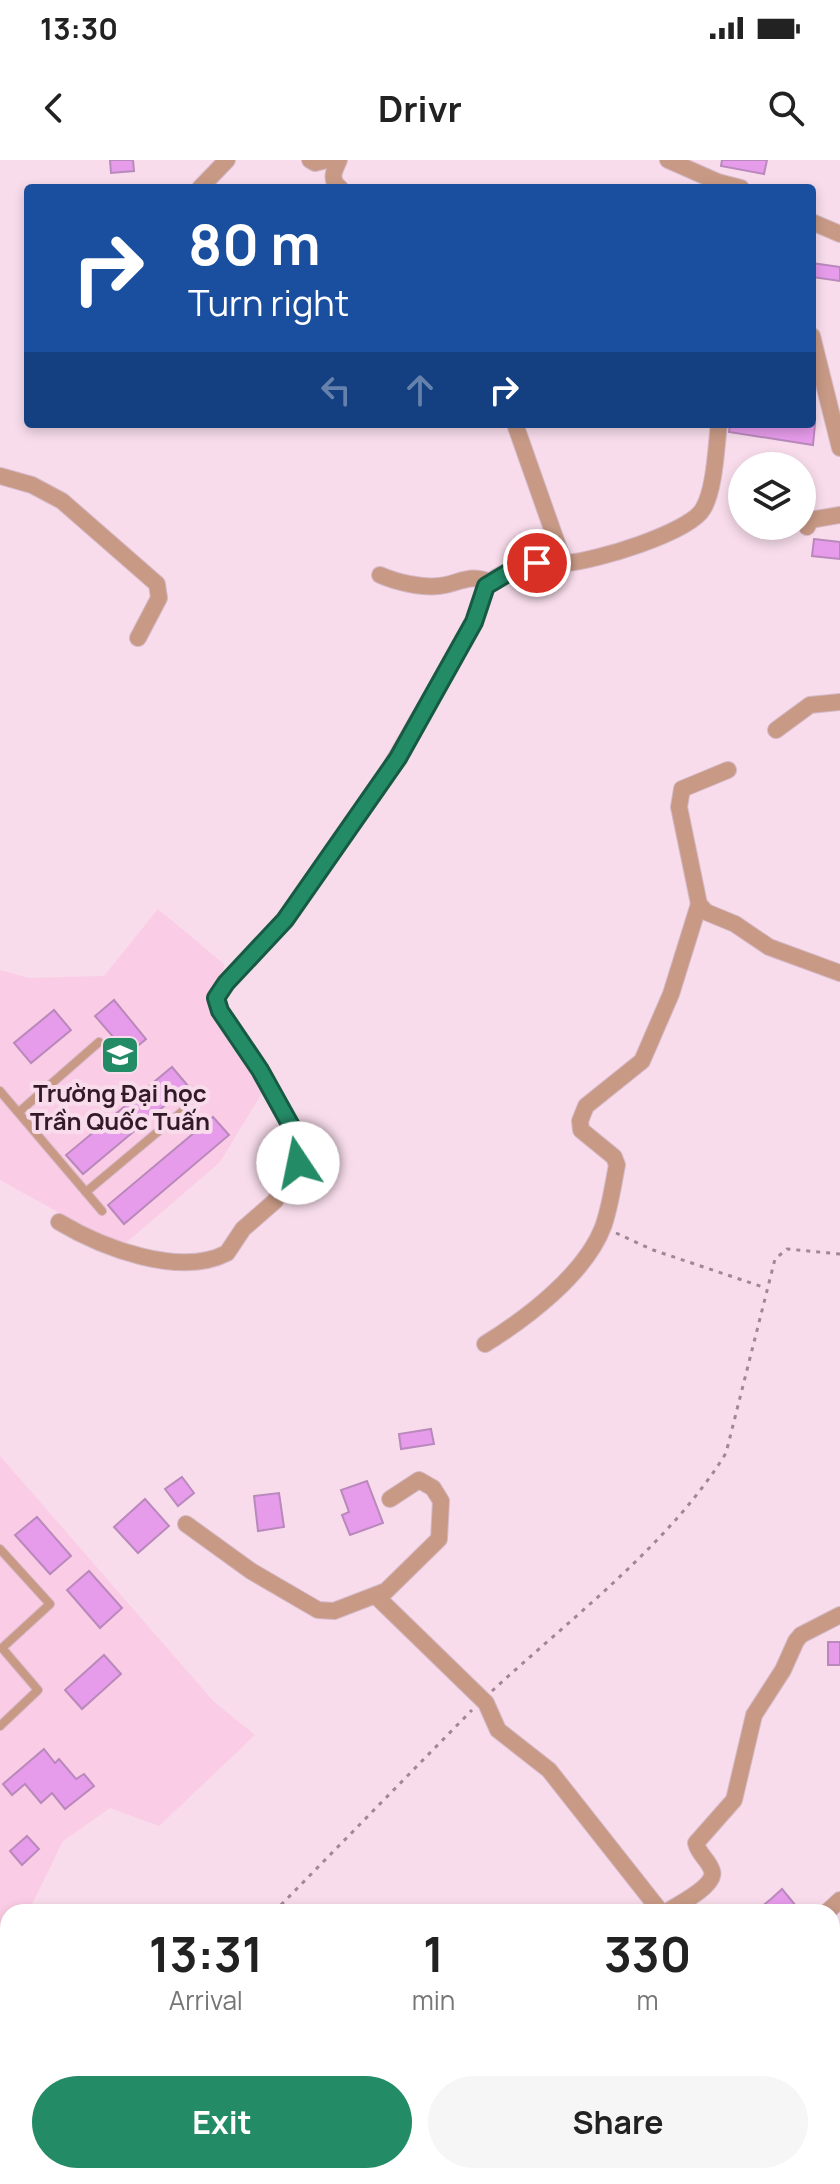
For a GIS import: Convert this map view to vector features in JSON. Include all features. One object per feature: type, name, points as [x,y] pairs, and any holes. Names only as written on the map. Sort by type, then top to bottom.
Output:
[{"type":"street","points":[[204,184],[227,160]]},
{"type":"street","points":[[310,160],[315,163],[327,160]]},
{"type":"street","points":[[335,184],[332,175],[339,160]]},
{"type":"street","points":[[668,160],[726,184]]},
{"type":"street","points":[[816,224],[840,234]]},
{"type":"street","points":[[816,352],[840,448]]},
{"type":"street","points":[[516,428],[564,563]]},
{"type":"street","points":[[380,575],[390,580],[440,586],[469,577],[490,582],[526,565],[564,563],[658,539],[697,517],[706,502],[718,428]]},
{"type":"street","points":[[0,476],[32,485],[62,501],[157,584],[159,598],[156,608],[138,638]]},
{"type":"street","points":[[816,518],[840,515]]},
{"type":"street","points":[[59,1222],[88,1239],[131,1255],[188,1261],[227,1253],[243,1229],[275,1201],[298,1163],[300,1142],[260,1070],[220,1011],[216,998],[226,983],[285,920],[398,758],[474,622],[490,582]]},
{"type":"street","points":[[776,730],[810,705],[840,702]]},
{"type":"street","points":[[485,1344],[522,1321],[580,1265],[603,1228],[617,1165],[614,1157],[581,1130],[580,1121],[586,1106],[642,1061],[671,994],[699,904],[679,796],[682,789],[728,770]]},
{"type":"street","points":[[699,904],[706,912],[735,924],[769,947],[840,973]]},
{"type":"street","points":[[186,1524],[251,1571],[318,1610],[334,1611],[377,1597],[432,1549],[441,1534],[441,1501],[426,1483],[419,1480],[390,1499]]},
{"type":"street","points":[[377,1597],[482,1699],[498,1730],[549,1770],[658,1904]]},
{"type":"street","points":[[678,1904],[712,1879],[713,1873],[696,1843],[737,1795],[754,1715],[801,1635],[840,1615]]},
{"type":"lane","points":[[19,1112],[99,1042]]},
{"type":"lane","points":[[0,1091],[102,1211]]},
{"type":"lane","points":[[86,1192],[185,1109]]},
{"type":"lane","points":[[0,1549],[50,1604],[1,1649],[38,1690],[0,1726]]},
{"type":"path","points":[[603,1228],[653,1250],[766,1288]]},
{"type":"path","points":[[282,1904],[482,1699],[678,1521],[726,1453],[775,1259],[787,1249],[840,1254]]},
{"type":"shaded area","name":"Trường Đại học Trần Quốc Tuấn","points":[[158,909],[224,964],[218,1017],[262,1093],[220,1162],[121,1247],[0,1180],[0,970],[29,978],[104,976]]},
{"type":"shaded area","points":[[0,1456],[214,1702],[255,1735],[159,1826],[110,1808],[63,1841],[32,1904],[0,1904]]},
{"type":"building","points":[[110,160],[133,160],[134,171],[111,173]]},
{"type":"building","points":[[722,160],[767,160],[764,174],[721,166]]},
{"type":"building","points":[[816,264],[840,267],[840,281],[816,278]]},
{"type":"building","points":[[730,428],[815,428],[813,445],[729,432]]},
{"type":"building","points":[[814,540],[840,542],[840,559],[812,556]]},
{"type":"building","points":[[114,1000],[146,1039],[128,1054],[95,1016]]},
{"type":"building","points":[[54,1010],[71,1030],[31,1063],[14,1043]]},
{"type":"building","points":[[172,1067],[188,1086],[83,1174],[66,1155]]},
{"type":"building","points":[[213,1117],[229,1135],[124,1224],[108,1205]]},
{"type":"building","points":[[431,1429],[434,1444],[401,1449],[399,1434]]},
{"type":"building","points":[[182,1477],[194,1493],[178,1506],[165,1489]]},
{"type":"building","points":[[367,1481],[383,1523],[350,1535],[342,1515],[349,1512],[341,1490]]},
{"type":"building","points":[[279,1493],[284,1527],[258,1531],[254,1496]]},
{"type":"building","points":[[145,1499],[169,1526],[138,1553],[114,1527]]},
{"type":"building","points":[[37,1517],[71,1556],[50,1574],[15,1535]]},
{"type":"building","points":[[89,1571],[122,1608],[100,1628],[67,1590]]},
{"type":"building","points":[[828,1642],[840,1642],[840,1665],[828,1665]]},
{"type":"building","points":[[104,1655],[121,1674],[82,1709],[65,1690]]},
{"type":"building","points":[[44,1749],[55,1763],[59,1759],[76,1779],[84,1774],[94,1786],[65,1809],[52,1793],[41,1803],[25,1784],[12,1795],[3,1784]]},
{"type":"building","points":[[27,1836],[39,1849],[22,1865],[10,1851]]},
{"type":"building","points":[[782,1889],[794,1904],[765,1904]]},
{"type":"place","name":"Trường Đại học Trần Quốc Tuấn","points":[[120,1055]]},
{"type":"route","points":[[298,1163],[300,1142],[260,1070],[220,1011],[216,998],[226,983],[267,943],[305,895],[398,758],[474,622],[486,586],[516,568],[537,563]]}]
